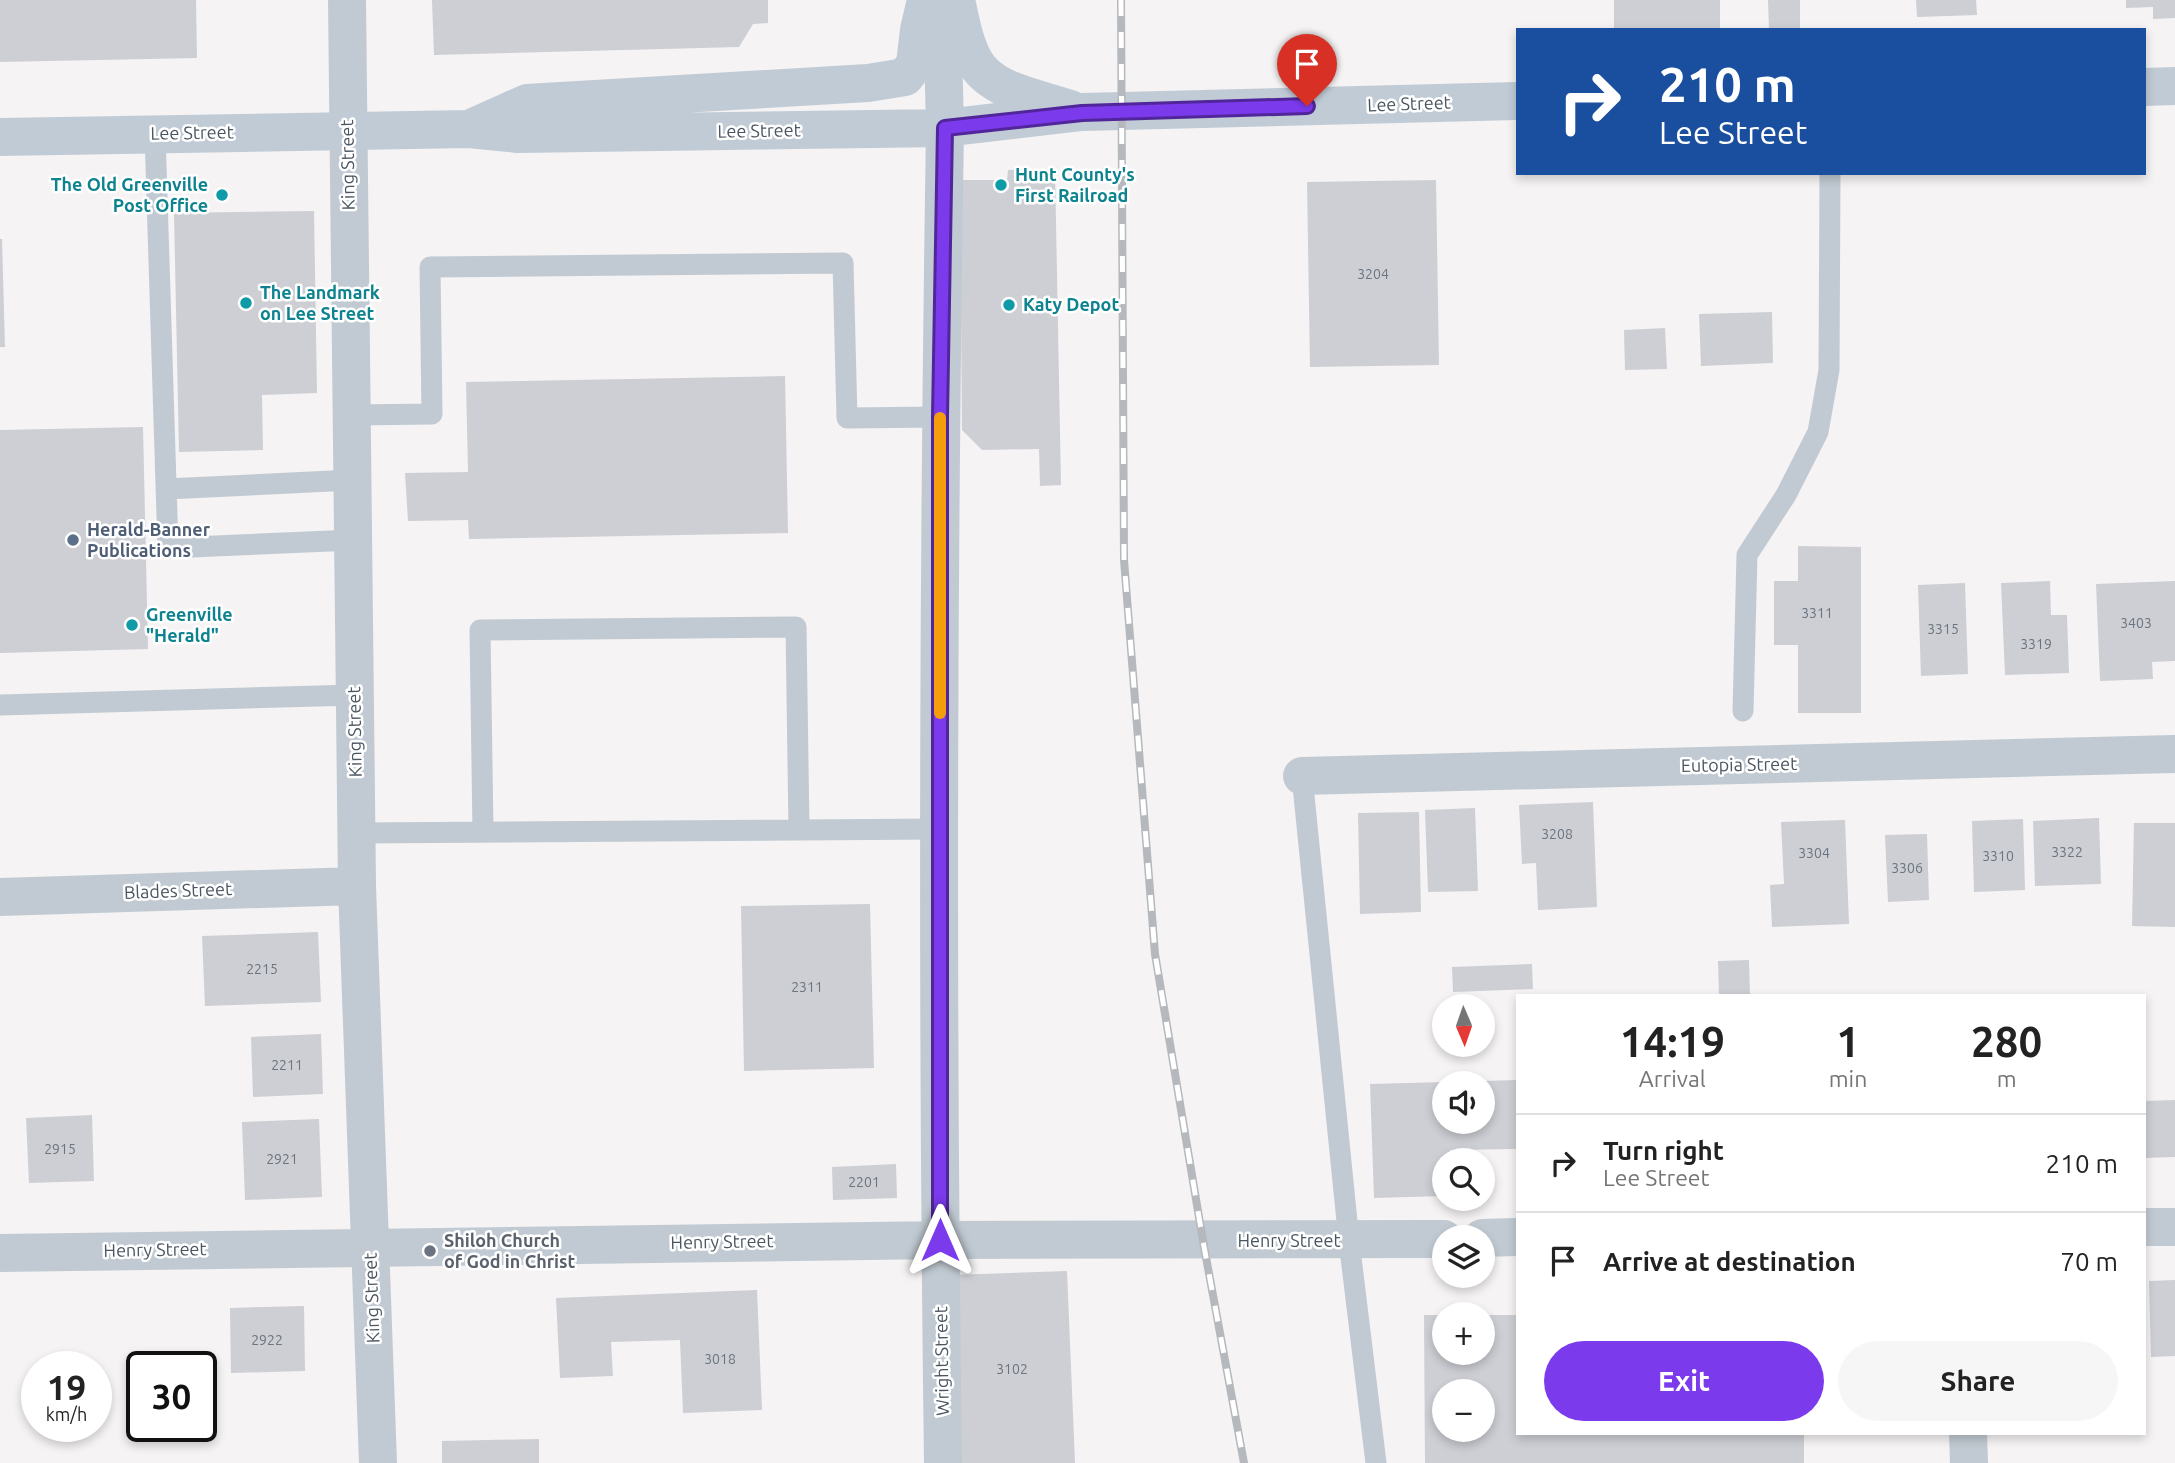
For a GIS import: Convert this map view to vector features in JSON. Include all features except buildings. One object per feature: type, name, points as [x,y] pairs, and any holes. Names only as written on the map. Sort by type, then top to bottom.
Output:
[{"type":"main road","points":[[469,129],[527,103],[868,83],[905,77],[915,64],[926,0]]},
{"type":"main road","name":"Wright Street","points":[[942,0],[945,128]]},
{"type":"main road","points":[[956,0],[966,42],[976,65],[999,85],[1082,113]]},
{"type":"main road","points":[[2146,87],[2175,86]]},
{"type":"main road","name":"Lee Street","points":[[0,137],[347,130],[469,129],[518,134],[945,128],[1082,113],[1516,100]]},
{"type":"street","name":"King Street","points":[[347,0],[357,886],[378,1463]]},
{"type":"street","name":"Wright Street","points":[[943,1463],[940,1240],[940,417],[945,128]]},
{"type":"street","name":"Eutopia Street","points":[[1302,776],[2175,754]]},
{"type":"street","name":"Blades Street","points":[[0,897],[357,886]]},
{"type":"street","points":[[2146,1227],[2175,1227]]},
{"type":"street","points":[[1495,1238],[1516,1237]]},
{"type":"street","name":"Henry Street","points":[[0,1253],[940,1240],[1432,1239]]},
{"type":"street","points":[[1968,1435],[1969,1463]]},
{"type":"lane","points":[[155,134],[168,548],[353,540]]},
{"type":"lane","points":[[1743,711],[1747,555],[1786,495],[1818,432],[1829,370],[1830,175]]},
{"type":"lane","points":[[351,415],[432,414],[430,267],[843,263],[847,418],[940,417]]},
{"type":"lane","points":[[166,489],[352,480]]},
{"type":"lane","points":[[483,832],[480,630],[796,627],[799,830]]},
{"type":"lane","points":[[0,705],[355,695]]},
{"type":"lane","points":[[1302,776],[1349,1241],[1376,1463]]},
{"type":"lane","points":[[356,833],[940,829]]},
{"type":"railway","points":[[1121,0],[1124,560],[1155,954],[1203,1241],[1244,1463]]},
{"type":"slow traffic","points":[[940,418],[940,713]]},
{"type":"place","name":"Hunt County's First Railroad","points":[[1001,185]]},
{"type":"place","name":"The Old Greenville Post Office","points":[[222,195]]},
{"type":"place","name":"The Landmark on Lee Street","points":[[246,303]]},
{"type":"place","name":"Katy Depot","points":[[1009,305]]},
{"type":"place","name":"Herald-Banner Publications","points":[[73,540]]},
{"type":"place","name":"Greenville \"Herald\"","points":[[132,625]]},
{"type":"place","name":"Shiloh Church of God in Christ","points":[[430,1251]]},
{"type":"route","points":[[940,1240],[940,417],[945,128],[1082,113],[1307,106]]}]
